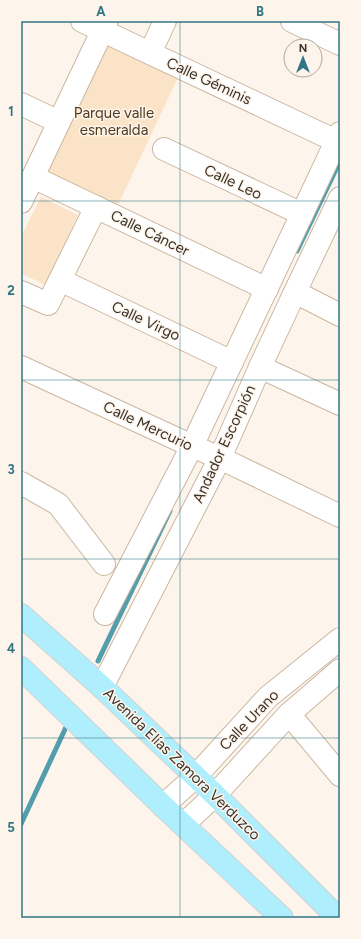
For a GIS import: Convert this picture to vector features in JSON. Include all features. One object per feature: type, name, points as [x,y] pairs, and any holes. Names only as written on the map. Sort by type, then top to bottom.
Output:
[{"type":"main road","name":"Avenida Elías Zamora Verduzco","points":[[21,615],[102,686],[215,795],[338,918]]},
{"type":"main road","points":[[22,672],[282,918]]},
{"type":"street","name":"Calle Géminis","points":[[82,21],[104,26],[150,53],[338,137]]},
{"type":"street","points":[[150,53],[165,21]]},
{"type":"street","points":[[292,21],[340,44]]},
{"type":"street","points":[[21,202],[104,26]]},
{"type":"street","points":[[21,104],[59,122]]},
{"type":"street","name":"Andador Escorpión","points":[[102,686],[204,451],[232,362],[338,137]]},
{"type":"street","name":"Calle Leo","points":[[164,149],[302,214]]},
{"type":"street","name":"Calle Cáncer","points":[[33,177],[267,289]]},
{"type":"street","name":"Andador Escorpión","points":[[105,614],[204,451],[260,367],[295,292],[335,223],[340,198]]},
{"type":"street","points":[[21,292],[48,304],[96,207]]},
{"type":"street","name":"Calle Virgo","points":[[60,280],[232,362]]},
{"type":"street","points":[[295,292],[340,315]]},
{"type":"street","name":"Calle Mercurio","points":[[21,367],[204,451],[340,516]]},
{"type":"street","points":[[260,367],[340,404]]},
{"type":"street","points":[[21,482],[58,504],[104,564]]},
{"type":"street","name":"Calle Urano","points":[[163,806],[195,777],[268,697],[340,639]]},
{"type":"street","name":"Calle Urano","points":[[184,824],[215,795],[289,714],[340,670]]},
{"type":"street","points":[[289,714],[340,775]]},
{"type":"green space","name":"Parque valle esmeralda","points":[[110,38],[181,71],[118,205],[48,172]]},
{"type":"green space","points":[[41,197],[78,215],[45,285],[21,273],[21,237]]},
{"type":"waterway","points":[[297,251],[340,161]]},
{"type":"waterway","points":[[98,661],[170,511]]},
{"type":"waterway","points":[[21,824],[67,725]]}]
